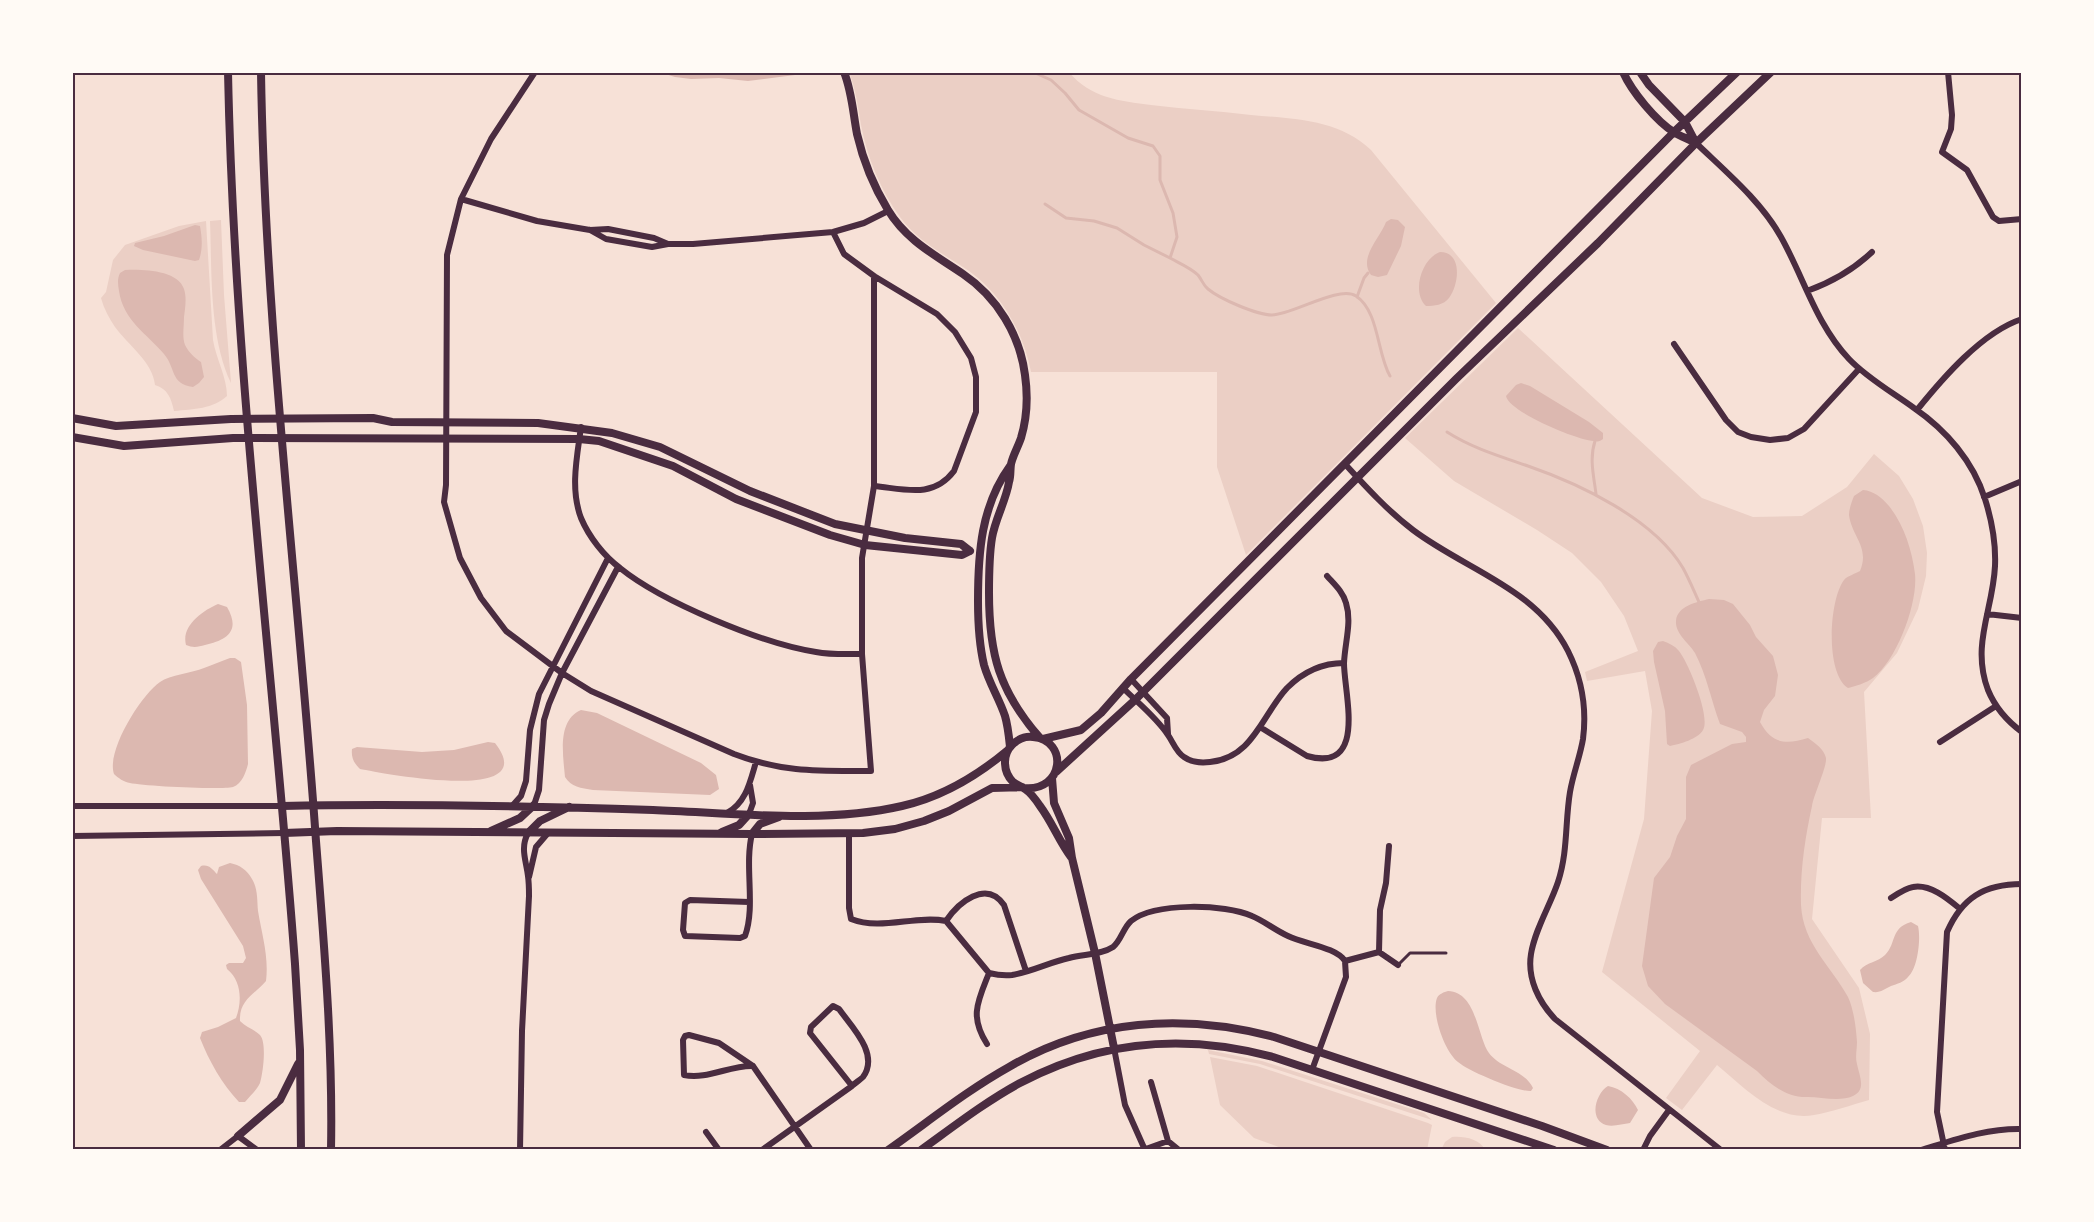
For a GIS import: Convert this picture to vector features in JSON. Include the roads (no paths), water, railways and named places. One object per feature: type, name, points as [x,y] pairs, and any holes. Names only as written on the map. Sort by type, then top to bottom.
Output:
[{"type":"main road","points":[[228,72],[235,251],[249,438],[296,975],[301,1150]]},
{"type":"main road","points":[[261,72],[267,244],[280,419],[302,645],[327,994],[332,1102],[331,1150]]},
{"type":"main road","points":[[238,1136],[282,1098],[300,1061]]},
{"type":"street","points":[[535,72],[491,139],[461,200],[447,255],[444,502],[460,558],[481,598],[506,631],[562,673],[609,700],[756,762],[804,771],[871,771],[862,654],[862,558],[874,486],[874,276]]},
{"type":"street","points":[[843,72],[852,99],[862,149],[888,211],[914,241],[965,275],[984,291],[999,309],[1011,330],[1022,358],[1027,398],[1023,429],[1011,464],[1009,482],[992,536],[990,554],[990,626],[995,662],[1008,692],[1023,716],[1056,753],[1054,775],[1056,809],[1069,838],[1095,953],[1125,1105],[1144,1150],[1168,1141]]},
{"type":"street","points":[[1623,72],[1636,93],[1674,132],[1696,143]]},
{"type":"street","points":[[1640,72],[1649,85],[1685,122],[1696,143],[1771,220],[1829,336],[1859,369],[1941,430],[1958,448],[1975,475],[1992,521],[1995,542],[1995,566],[1980,653],[1982,672],[1996,706],[2013,726],[2022,732]]},
{"type":"street","points":[[72,806],[513,805],[786,815],[856,813],[889,809],[942,793],[966,780],[1024,738],[1042,739],[1081,730],[1101,713],[1131,679],[1674,132],[1737,72]]},
{"type":"street","points":[[72,836],[316,832],[849,834],[890,830],[924,821],[945,813],[992,788],[1040,787],[1144,692],[1456,379],[1771,72]]},
{"type":"street","points":[[1948,72],[1951,129],[1942,152],[1967,170],[1993,217],[1999,221],[2022,219]]},
{"type":"street","points":[[461,200],[537,221],[590,230],[608,229],[654,238],[668,244],[693,244],[833,232],[864,223],[888,211]]},
{"type":"street","points":[[833,232],[844,254],[874,276],[937,314],[955,332],[971,358],[976,377],[975,412],[966,442],[954,471],[948,479],[938,486],[922,491],[874,486]]},
{"type":"street","points":[[1807,291],[1825,285],[1855,268],[1872,252]]},
{"type":"street","points":[[1917,410],[1942,379],[1963,358],[1992,336],[2022,319]]},
{"type":"street","points":[[1674,344],[1726,420],[1738,432],[1770,440],[1788,438],[1804,429],[1859,369]]},
{"type":"street","points":[[72,418],[116,426],[248,419],[373,418],[392,422],[538,423],[581,427],[620,435],[660,447],[750,491],[835,524],[867,531],[961,544],[970,551],[990,554]]},
{"type":"street","points":[[581,427],[575,483],[576,501],[587,530],[608,558],[618,567],[632,578],[680,604],[756,635],[816,652],[862,654]]},
{"type":"street","points":[[72,437],[124,446],[249,438],[446,437],[599,441],[673,466],[736,499],[830,536],[865,545],[962,555],[970,551]]},
{"type":"street","points":[[1011,464],[999,480],[989,505],[981,538],[978,610],[980,646],[986,670],[1005,716],[1009,748],[1005,768],[1011,780],[1023,788],[1041,807],[1072,858]]},
{"type":"street","points":[[1345,464],[1415,531],[1517,593],[1534,606],[1558,634],[1568,651],[1579,674],[1585,710],[1583,739],[1570,790],[1567,843],[1558,881],[1531,955],[1533,981],[1543,1007],[1555,1019],[1721,1150]]},
{"type":"street","points":[[1984,497],[2022,481]]},
{"type":"street","points":[[513,805],[522,794],[528,776],[530,730],[539,694],[608,558]]},
{"type":"street","points":[[487,832],[520,818],[534,806],[540,786],[544,720],[562,673],[618,567]]},
{"type":"street","points":[[1260,727],[1307,756],[1315,758],[1325,758],[1341,750],[1347,741],[1350,722],[1344,663],[1349,617],[1343,594],[1327,576]]},
{"type":"street","points":[[1987,614],[2022,618]]},
{"type":"street","points":[[1123,688],[1168,734],[1174,747],[1183,757],[1195,762],[1208,763],[1222,761],[1245,747],[1278,699],[1299,678],[1328,663],[1344,663]]},
{"type":"street","points":[[1131,679],[1167,718],[1168,734]]},
{"type":"street","points":[[1940,742],[1996,706]]},
{"type":"street","points":[[727,813],[740,803],[750,784],[756,762]]},
{"type":"street","points":[[715,834],[739,825],[749,814],[753,804],[750,784]]},
{"type":"street","points":[[529,877],[523,855],[524,841],[528,833],[540,821],[571,807]]},
{"type":"street","points":[[749,902],[690,900],[685,903],[683,930],[685,936],[740,938],[745,936],[749,902],[752,834],[754,829],[762,823],[786,815]]},
{"type":"street","points":[[520,1150],[522,1031],[529,877],[536,847],[548,833]]},
{"type":"street","points":[[849,834],[851,919],[858,922],[883,923],[919,919],[946,921],[989,972],[999,976],[1013,975],[1069,958],[1095,953],[1116,945],[1130,921],[1143,914],[1196,907],[1230,910],[1252,916],[1289,937],[1334,951],[1345,961],[1346,977],[1320,1052],[1311,1070]]},
{"type":"street","points":[[1379,952],[1380,910],[1386,883],[1389,846]]},
{"type":"street","points":[[1944,1147],[1937,1112],[1944,945],[1947,932],[1959,908],[1982,891],[1996,886],[2022,884]]},
{"type":"street","points":[[1891,898],[1913,887],[1943,895],[1959,908]]},
{"type":"street","points":[[946,921],[952,912],[973,896],[983,893],[1000,899],[1026,971]]},
{"type":"street","points":[[1345,961],[1379,952],[1398,965]]},
{"type":"street","points":[[987,1044],[979,1031],[975,1013],[989,972]]},
{"type":"street","points":[[762,1150],[852,1086],[863,1076],[867,1067],[868,1053],[865,1045],[838,1009],[833,1006],[810,1027],[810,1033],[852,1086]]},
{"type":"street","points":[[888,1150],[1009,1066],[1050,1047],[1110,1029],[1162,1023],[1208,1024],[1249,1031],[1320,1052],[1607,1150]]},
{"type":"street","points":[[753,1066],[741,1066],[722,1072],[684,1075],[683,1040],[689,1035],[719,1043],[753,1066],[811,1150]]},
{"type":"street","points":[[921,1150],[1018,1084],[1058,1065],[1114,1048],[1165,1043],[1207,1043],[1248,1050],[1554,1150]]},
{"type":"street","points":[[1151,1082],[1168,1141],[1179,1150]]},
{"type":"street","points":[[1643,1150],[1669,1110]]},
{"type":"street","points":[[1921,1150],[1944,1147],[1994,1130],[2022,1129]]},
{"type":"street","points":[[706,1132],[719,1150]]},
{"type":"street","points":[[220,1150],[238,1136],[257,1150]]},
{"type":"lane","points":[[1398,965],[1410,953],[1446,953]]},
{"type":"waterway","points":[[1033,72],[1051,80],[1079,110],[1128,138],[1153,146],[1160,156],[1160,180],[1173,213],[1177,237],[1170,258],[1195,272],[1206,287],[1214,293],[1239,306],[1265,314],[1281,314],[1339,294],[1356,296],[1369,312],[1390,376]]},
{"type":"waterway","points":[[1045,204],[1066,218],[1094,221],[1117,228],[1170,258]]},
{"type":"waterway","points":[[1357,297],[1368,273]]},
{"type":"waterway","points":[[1447,432],[1476,447],[1592,493],[1635,519],[1670,550],[1683,568],[1699,602]]},
{"type":"waterway","points":[[1595,441],[1592,461],[1596,494]]}]
